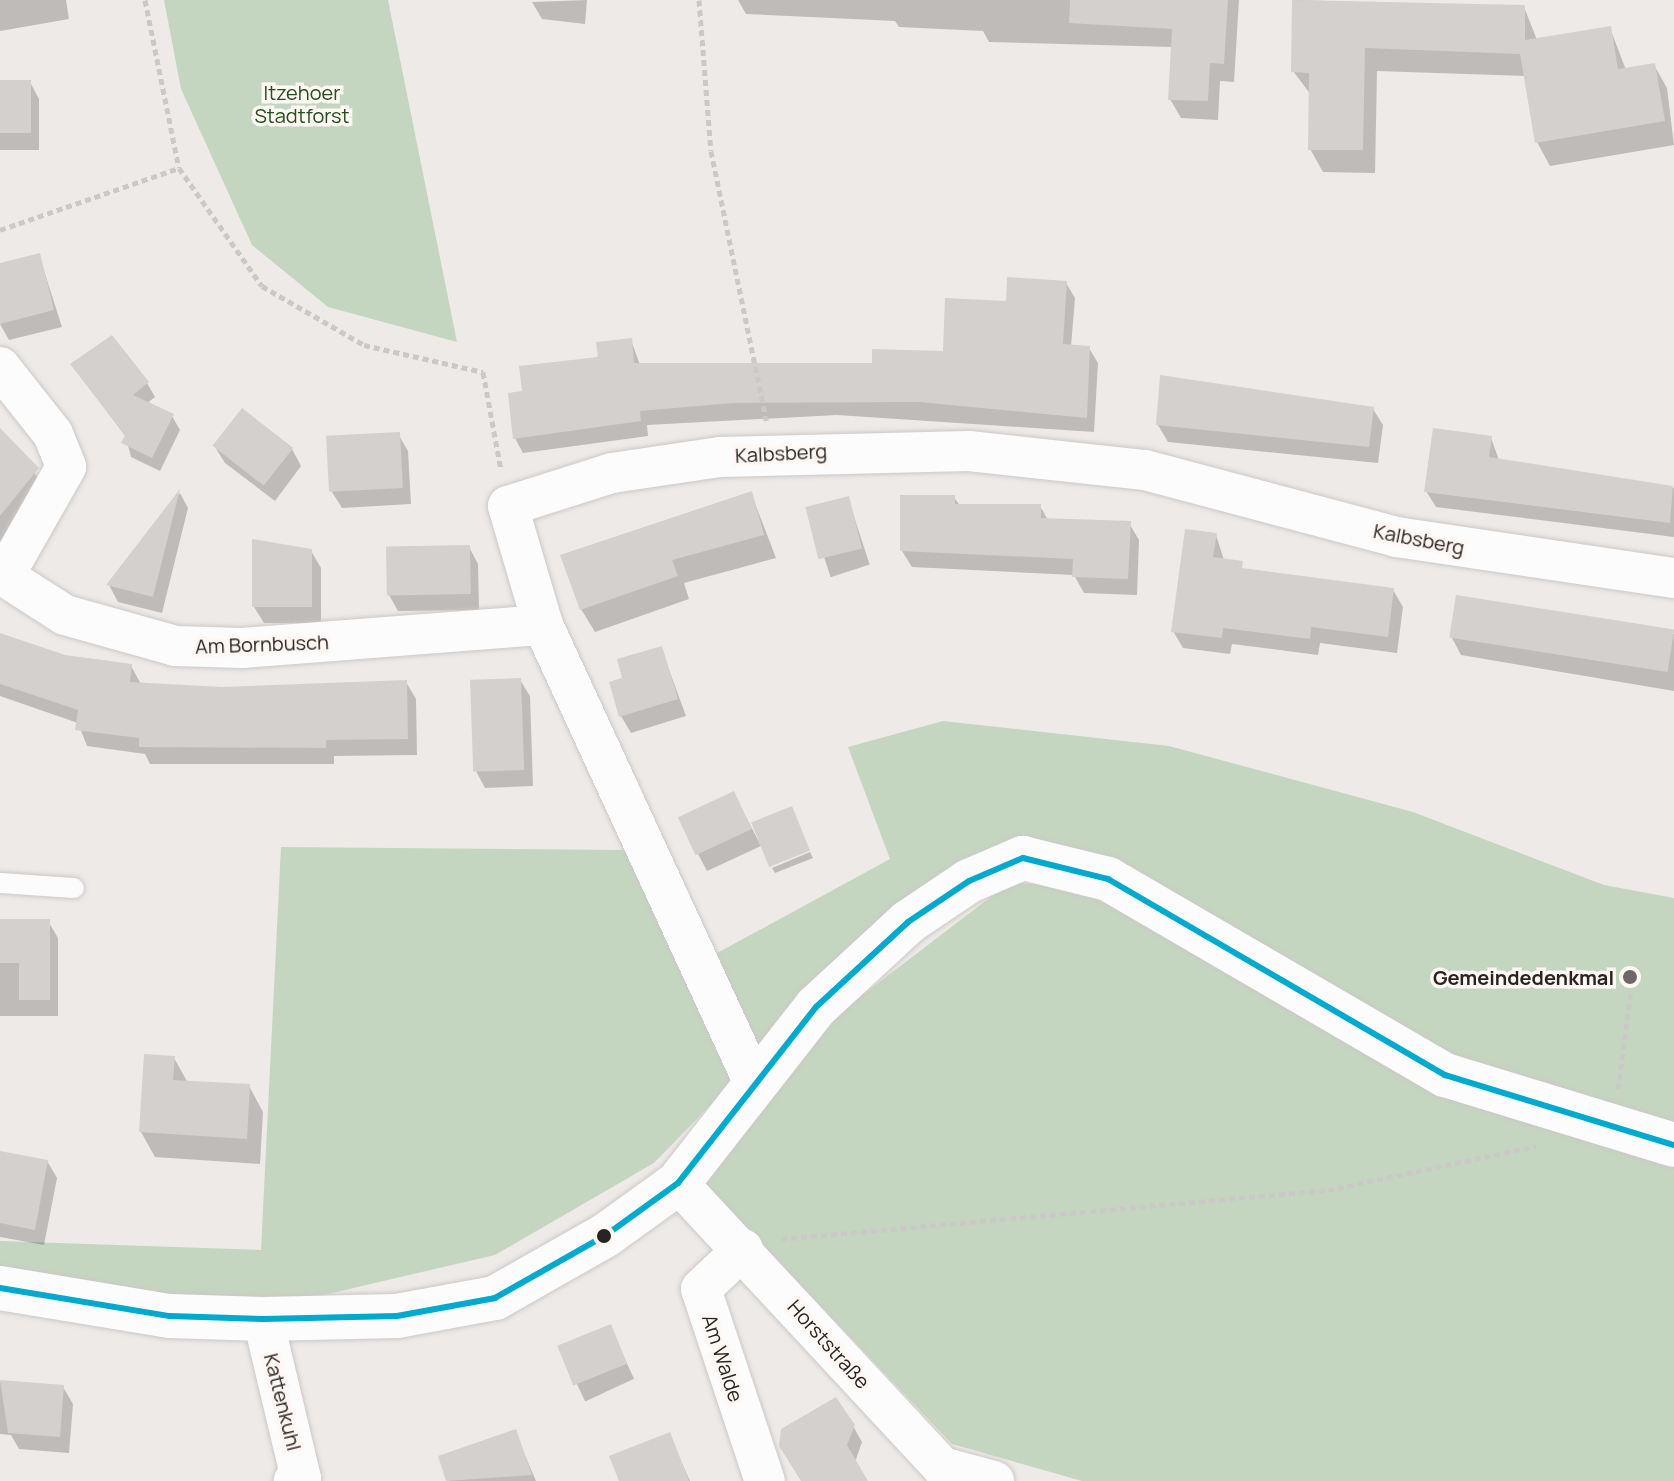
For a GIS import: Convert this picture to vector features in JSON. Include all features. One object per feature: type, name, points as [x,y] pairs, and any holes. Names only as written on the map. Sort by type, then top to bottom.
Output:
[{"type":"street","name":"Am Bornbusch","points":[[0,367],[53,434],[66,467],[4,576],[65,615],[175,646],[242,648],[543,625]]},
{"type":"street","name":"Kalbsberg","points":[[508,506],[612,473],[772,452],[969,451],[1145,470],[1396,537],[1674,578]]},
{"type":"street","points":[[508,506],[543,625],[753,1081]]},
{"type":"street","points":[[0,1288],[170,1316],[263,1319],[397,1316],[495,1298],[606,1235],[678,1183],[753,1081],[816,1007],[908,922],[995,867],[1048,859],[1108,879],[1445,1075],[1674,1145]]},
{"type":"street","name":"Horststraße","points":[[678,1183],[743,1249],[942,1467],[994,1481]]},
{"type":"street","name":"Am Walde","points":[[743,1249],[701,1289],[765,1481]]},
{"type":"street","name":"Kattenkuhl","points":[[263,1319],[301,1478],[294,1481]]},
{"type":"lane","points":[[0,883],[74,888]]},
{"type":"path","points":[[145,0],[179,168],[262,286],[364,345],[483,372],[508,506]]},
{"type":"path","points":[[699,0],[711,151],[772,452]]},
{"type":"path","points":[[0,230],[179,168]]},
{"type":"path","points":[[1613,1127],[1631,991]]},
{"type":"path","points":[[743,1249],[804,1233],[1328,1190],[1555,1142]]},
{"type":"green space","name":"Itzehoer Stadtforst","points":[[164,0],[388,0],[457,342],[328,307],[252,245],[181,89]]},
{"type":"green space","points":[[943,721],[1169,746],[1413,812],[1604,885],[1674,898],[1674,1134],[1490,1081],[1040,843],[755,1060],[708,958],[890,859],[848,747]]},
{"type":"green space","points":[[281,847],[627,850],[734,1081],[654,1163],[495,1255],[285,1304],[73,1294],[0,1278],[0,1241],[261,1250]]},
{"type":"green space","points":[[1009,883],[1075,886],[1674,1164],[1674,1481],[1082,1481],[952,1444],[705,1185],[831,1019]]},
{"type":"building","points":[[1070,0],[1228,0],[1224,64],[1210,63],[1208,101],[1168,100],[1172,29],[1069,23]]},
{"type":"building","points":[[1292,0],[1525,5],[1525,40],[1611,26],[1618,69],[1655,63],[1665,121],[1535,143],[1520,54],[1365,48],[1363,150],[1308,150],[1309,73],[1291,72]]},
{"type":"building","points":[[0,80],[31,80],[31,133],[0,133]]},
{"type":"building","points":[[40,253],[54,310],[0,324],[0,263]]},
{"type":"building","points":[[1007,277],[1067,281],[1063,344],[1090,346],[1087,418],[919,402],[733,403],[640,411],[641,421],[513,439],[508,393],[522,391],[519,366],[598,357],[596,342],[632,338],[634,363],[872,363],[872,349],[943,351],[945,298],[1006,301]]},
{"type":"building","points":[[112,335],[149,382],[133,395],[174,414],[152,458],[121,443],[125,435],[70,364]]},
{"type":"building","points":[[1160,375],[1374,407],[1369,447],[1156,425]]},
{"type":"building","points":[[242,408],[293,448],[264,486],[212,446]]},
{"type":"building","points":[[0,428],[39,468],[0,516]]},
{"type":"building","points":[[1433,428],[1492,436],[1489,457],[1673,486],[1670,523],[1424,492]]},
{"type":"building","points":[[400,432],[403,488],[329,492],[326,436]]},
{"type":"building","points":[[180,489],[153,597],[106,585]]},
{"type":"building","points":[[752,491],[764,535],[672,560],[678,576],[580,610],[560,555]]},
{"type":"building","points":[[900,495],[955,495],[955,504],[1041,504],[1041,518],[1131,521],[1128,579],[1072,577],[1073,559],[900,551]]},
{"type":"building","points":[[849,496],[862,548],[818,559],[805,507]]},
{"type":"building","points":[[1185,529],[1217,533],[1213,557],[1243,561],[1242,568],[1394,588],[1388,637],[1311,627],[1310,639],[1223,628],[1222,638],[1171,632]]},
{"type":"building","points":[[252,539],[312,549],[312,607],[252,607]]},
{"type":"building","points":[[470,545],[471,594],[387,595],[386,546]]},
{"type":"building","points":[[1456,595],[1674,630],[1668,672],[1449,637]]},
{"type":"building","points":[[0,633],[65,655],[132,664],[130,682],[222,687],[407,680],[408,739],[326,740],[326,748],[139,747],[139,738],[75,730],[78,710],[0,684]]},
{"type":"building","points":[[662,646],[678,699],[619,717],[609,682],[622,678],[617,659]]},
{"type":"building","points":[[521,678],[524,770],[473,772],[470,680]]},
{"type":"building","points":[[734,791],[752,829],[696,855],[678,817]]},
{"type":"building","points":[[792,806],[810,851],[769,867],[751,822]]},
{"type":"building","points":[[0,919],[50,919],[50,1000],[19,1000],[19,963],[0,963]]},
{"type":"building","points":[[144,1054],[175,1056],[173,1080],[250,1084],[247,1139],[139,1132]]},
{"type":"building","points":[[0,1151],[48,1160],[35,1230],[0,1223]]},
{"type":"building","points":[[611,1324],[627,1364],[573,1386],[557,1346]]},
{"type":"building","points":[[0,1380],[64,1385],[60,1437],[8,1433]]},
{"type":"building","points":[[836,1397],[855,1425],[847,1445],[868,1481],[801,1481],[779,1446],[781,1429]]},
{"type":"building","points":[[516,1429],[532,1475],[446,1481],[438,1456]]},
{"type":"building","points":[[670,1432],[689,1481],[619,1481],[609,1456]]},
{"type":"transit line","points":[[0,1288],[170,1316],[263,1319],[397,1316],[495,1298],[606,1235],[678,1183],[816,1007],[908,922],[969,881],[1023,858],[1108,879],[1445,1075],[1674,1145]]},
{"type":"place","name":"Gemeindedenkmal","points":[[1630,977]]}]
